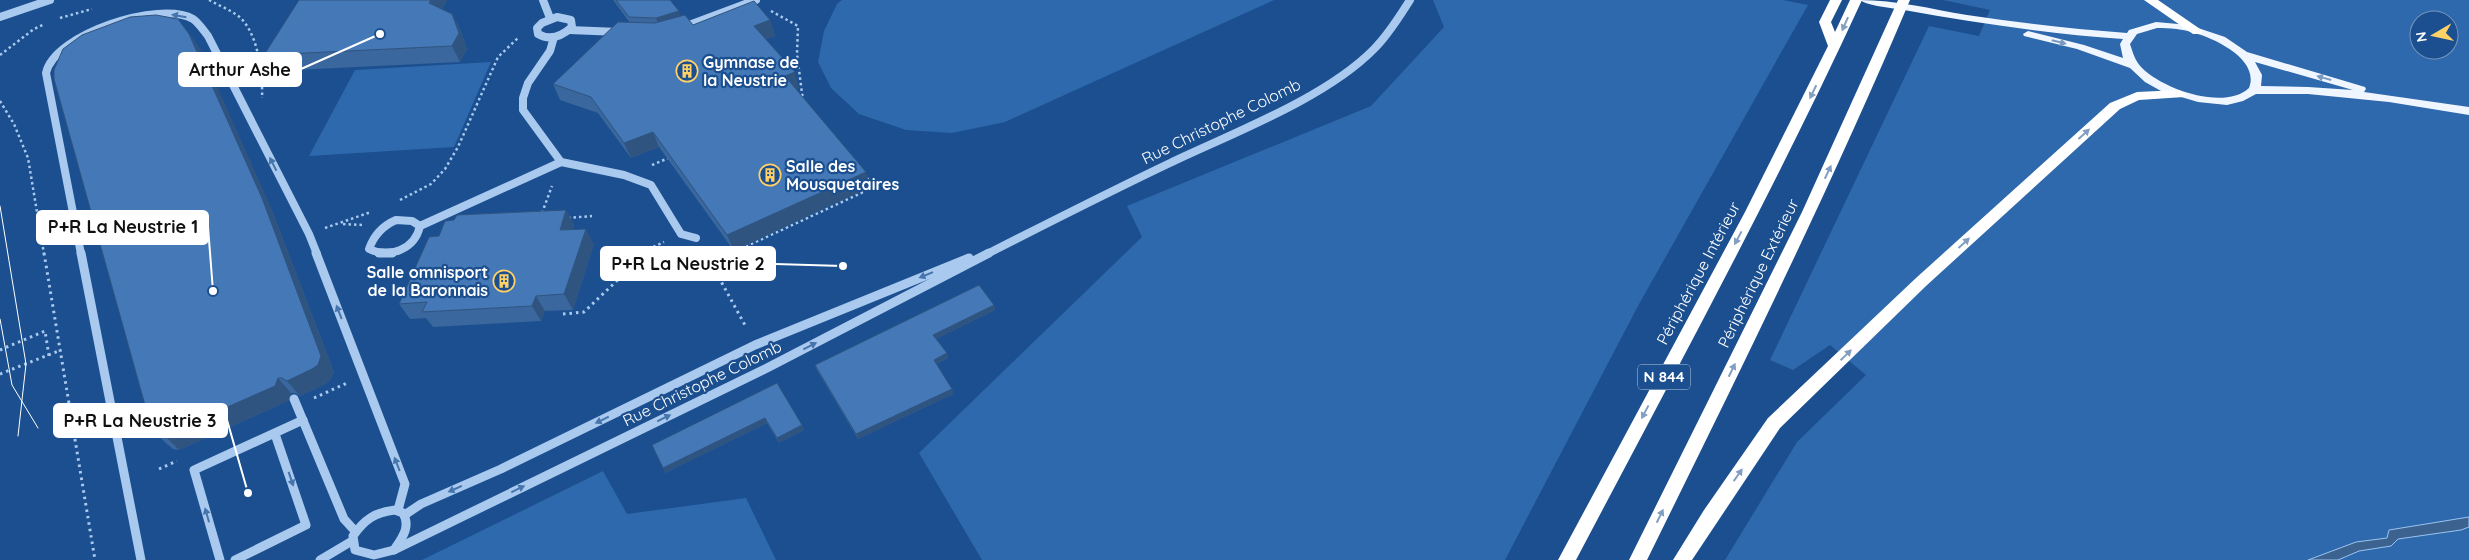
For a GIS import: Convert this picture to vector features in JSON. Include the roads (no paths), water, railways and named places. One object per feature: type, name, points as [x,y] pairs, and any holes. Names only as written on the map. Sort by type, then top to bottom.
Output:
[{"type":"highway","points":[[1835,48],[1825,22],[1836,0]]},
{"type":"highway","name":"Périphérique Intérieur","points":[[1567,560],[1756,203],[1835,48],[1856,0]]},
{"type":"highway","name":"Périphérique Extérieur","points":[[1638,560],[1807,216],[1875,71],[1904,0]]},
{"type":"highway","points":[[2150,0],[2197,30]]},
{"type":"highway","points":[[1682,560],[1710,515],[1774,423],[1921,282],[2115,106],[2137,96],[2180,94]]},
{"type":"main road","points":[[1865,0],[1978,21],[2072,33],[2129,36]]},
{"type":"main road","points":[[1978,21],[2080,48],[2133,65],[2154,83],[2180,94],[2202,100],[2225,101],[2242,98],[2254,90],[2293,88],[2387,97],[2469,112]]},
{"type":"main road","points":[[2133,65],[2125,49],[2129,36],[2139,29],[2156,25],[2174,26],[2197,30],[2225,42],[2244,55],[2387,97]]},
{"type":"main road","points":[[2244,55],[2256,72],[2258,80],[2254,90]]},
{"type":"street","points":[[0,17],[50,0]]},
{"type":"street","points":[[543,0],[550,18]]},
{"type":"street","points":[[669,31],[754,0]]},
{"type":"street","name":"Rue Christophe Colomb","points":[[394,550],[766,368],[1020,237],[1319,90],[1363,61],[1396,26],[1410,0]]},
{"type":"street","points":[[141,560],[46,73],[49,60],[66,44],[121,21],[171,14],[193,19],[208,36],[309,234],[405,484],[402,512],[409,521],[408,530],[394,550],[372,560]]},
{"type":"street","points":[[569,30],[572,23],[568,18],[550,18],[542,23],[536,31],[540,36],[554,37],[569,30],[624,32]]},
{"type":"street","points":[[554,37],[550,51],[528,83],[523,98],[523,110],[560,162]]},
{"type":"street","points":[[420,226],[560,162],[628,176],[652,185],[680,234],[696,238]]},
{"type":"street","points":[[401,221],[416,223],[420,226],[420,234],[413,241],[393,253],[377,255],[369,249],[375,232],[390,223],[401,221]]},
{"type":"street","name":"Rue Christophe Colomb","points":[[402,512],[501,469],[755,345],[1020,237]]},
{"type":"street","points":[[294,399],[344,519],[353,536],[355,550],[366,555],[382,555]]},
{"type":"street","points":[[220,560],[194,470],[303,420]]},
{"type":"street","points":[[235,560],[306,525],[275,434]]},
{"type":"street","points":[[320,560],[353,536],[363,521],[374,514],[387,510],[402,512]]},
{"type":"tram line","points":[[0,206],[26,364],[22,401]]},
{"type":"tram line","points":[[0,319],[12,385],[22,401]]},
{"type":"tram line","points":[[18,436],[22,401]]},
{"type":"tram line","points":[[22,401],[38,428]]},
{"type":"place","name":"Arthur Ashe","points":[[380,34]]},
{"type":"place","name":"Gymnase de la Neustrie","points":[[687,71]]},
{"type":"place","name":"Salle des Mousquetaires","points":[[770,175]]},
{"type":"place","name":"P+R La Neustrie 2","points":[[843,266]]},
{"type":"place","name":"Salle omnisport de la Baronnais","points":[[504,281]]},
{"type":"place","name":"P+R La Neustrie 1","points":[[213,291]]},
{"type":"place","name":"P+R La Neustrie 3","points":[[248,493]]}]
